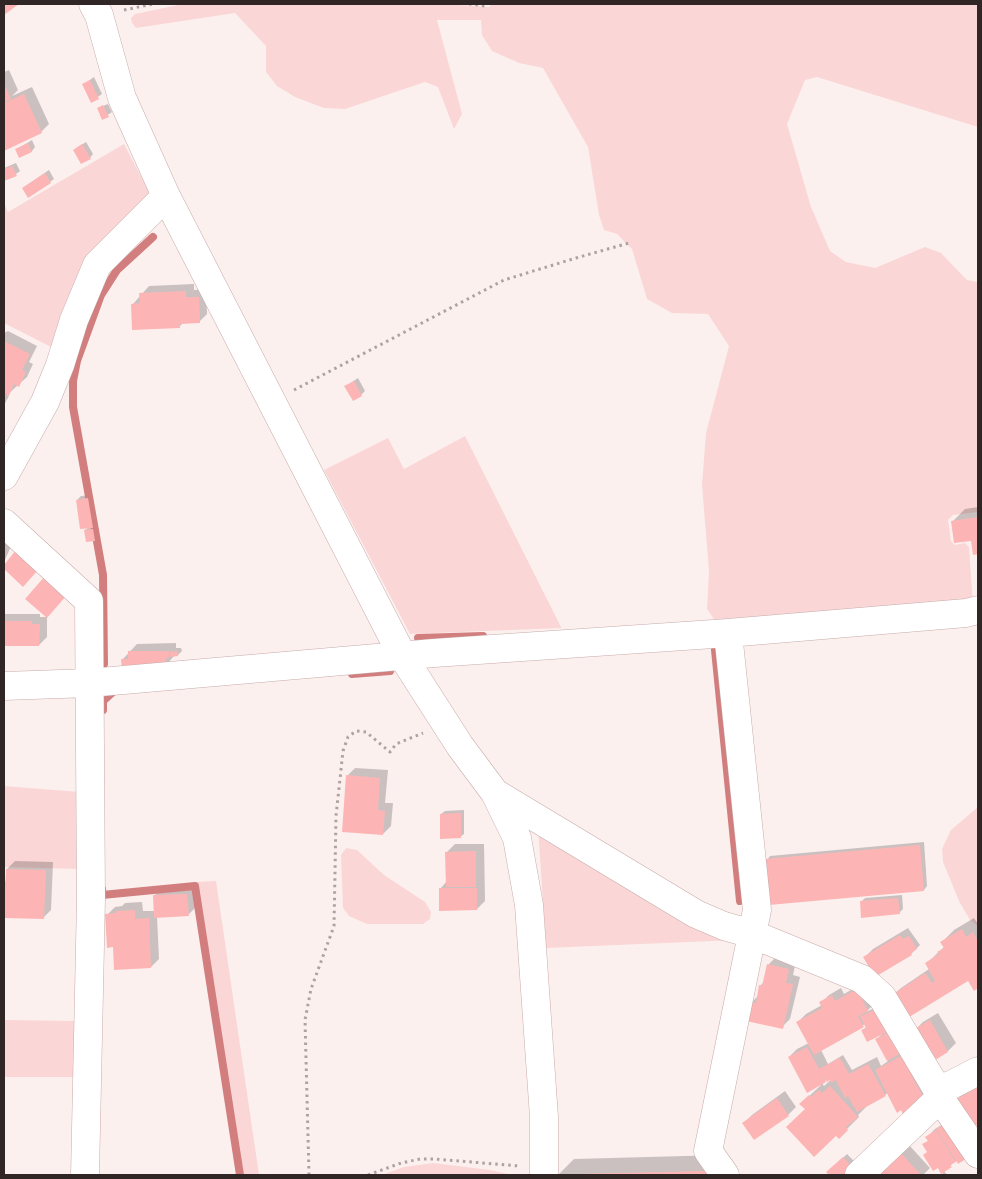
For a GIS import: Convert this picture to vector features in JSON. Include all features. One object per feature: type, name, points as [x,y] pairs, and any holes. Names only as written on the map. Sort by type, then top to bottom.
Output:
[{"type":"street","points":[[93,4],[98,15],[122,98],[166,196],[403,657],[460,746],[496,793],[517,838],[529,905],[544,1117],[545,1172]]},
{"type":"street","points":[[4,476],[45,402],[60,365],[74,320],[97,265],[166,196]]},
{"type":"street","points":[[4,523],[90,601],[90,899],[85,1175]]},
{"type":"street","points":[[4,686],[90,683],[444,653],[728,633],[966,613],[978,610]]},
{"type":"street","points":[[725,1175],[708,1151],[757,910],[728,633]]},
{"type":"street","points":[[496,793],[696,914],[724,926],[752,934],[862,979],[882,997],[978,1154]]},
{"type":"street","points":[[859,1175],[939,1093],[978,1071]]},
{"type":"path","points":[[469,4],[484,6],[486,4]]},
{"type":"path","points":[[272,401],[504,280],[629,243]]},
{"type":"path","points":[[309,1175],[305,1020],[311,990],[334,926],[336,816],[343,751],[348,737],[356,731],[366,732],[390,752],[396,744],[420,735],[444,721]]},
{"type":"path","points":[[368,1175],[401,1163],[420,1159],[435,1159],[545,1172]]},
{"type":"shaded area","points":[[183,4],[444,4],[489,7],[492,4],[978,4],[978,127],[817,77],[805,80],[787,124],[811,207],[830,251],[846,262],[875,268],[925,247],[941,253],[967,280],[978,282],[978,512],[953,515],[948,520],[951,541],[955,545],[965,543],[969,547],[973,605],[716,622],[707,609],[709,571],[702,485],[706,433],[729,346],[708,314],[672,313],[647,299],[632,249],[617,234],[604,230],[599,215],[588,147],[543,68],[519,63],[492,51],[482,35],[481,20],[437,20],[462,114],[454,129],[438,87],[425,82],[345,109],[324,108],[295,97],[277,86],[266,72],[266,46],[235,13],[136,28],[132,23],[131,18],[135,14]]},
{"type":"shaded area","points":[[124,144],[150,194],[55,349],[4,323],[4,203],[8,212]]},
{"type":"shaded area","points":[[465,436],[561,628],[410,634],[324,470],[388,438],[404,469]]},
{"type":"shaded area","points":[[4,786],[80,792],[78,869],[4,867]]},
{"type":"shaded area","points":[[978,807],[978,926],[970,920],[959,901],[943,862],[942,849],[951,830]]},
{"type":"shaded area","points":[[538,827],[737,940],[546,948]]},
{"type":"shaded area","points":[[346,848],[357,850],[384,875],[425,902],[431,912],[430,919],[423,924],[367,924],[349,916],[343,908],[341,855]]},
{"type":"shaded area","points":[[216,881],[259,1175],[243,1175],[197,882]]},
{"type":"shaded area","points":[[4,1020],[75,1021],[73,1077],[4,1077]]},
{"type":"shaded area","points":[[433,1163],[490,1170],[512,1175],[382,1175],[404,1167]]},
{"type":"building","points":[[4,4],[19,4],[4,15]]},
{"type":"building","points":[[90,80],[99,99],[91,103],[82,84]]},
{"type":"building","points":[[4,83],[11,99],[4,102]]},
{"type":"building","points":[[24,94],[42,133],[4,151],[4,103]]},
{"type":"building","points":[[103,105],[109,117],[102,120],[97,108]]},
{"type":"building","points":[[28,143],[32,152],[19,158],[15,149]]},
{"type":"building","points":[[82,144],[91,159],[81,164],[73,150]]},
{"type":"building","points":[[12,166],[17,176],[4,181],[4,169]]},
{"type":"building","points":[[45,173],[51,183],[28,198],[22,188]]},
{"type":"building","points":[[186,291],[186,297],[199,297],[200,323],[180,324],[180,328],[132,330],[131,304],[140,303],[139,293]]},
{"type":"building","points":[[4,341],[30,354],[22,370],[26,372],[19,387],[14,384],[9,396],[4,393]]},
{"type":"building","points":[[354,381],[362,396],[353,401],[344,386]]},
{"type":"building","points":[[88,498],[93,528],[80,529],[76,500]]},
{"type":"building","points":[[978,517],[978,554],[973,555],[971,541],[954,543],[951,521]]},
{"type":"building","points":[[93,529],[95,541],[86,542],[84,530]]},
{"type":"building","points":[[16,550],[38,570],[23,587],[4,569],[4,565]]},
{"type":"building","points":[[45,576],[67,595],[47,618],[25,599]]},
{"type":"building","points":[[4,621],[32,621],[32,624],[40,624],[39,646],[4,646]]},
{"type":"building","points":[[128,651],[169,651],[169,657],[166,658],[167,666],[122,670],[121,659],[128,659]]},
{"type":"building","points":[[178,651],[178,656],[170,657],[170,652]]},
{"type":"building","points":[[346,775],[380,778],[378,810],[385,811],[383,835],[342,832]]},
{"type":"building","points":[[461,813],[461,838],[440,839],[440,814]]},
{"type":"building","points":[[920,845],[924,891],[769,905],[765,859]]},
{"type":"building","points":[[476,851],[476,887],[446,887],[445,852]]},
{"type":"building","points":[[6,869],[46,870],[44,919],[4,918]]},
{"type":"building","points":[[439,888],[477,888],[477,910],[439,911]]},
{"type":"building","points":[[187,894],[189,916],[154,918],[153,895]]},
{"type":"building","points":[[898,898],[900,914],[861,918],[860,901]]},
{"type":"building","points":[[135,910],[135,919],[149,918],[151,968],[114,970],[113,947],[107,948],[105,914],[116,913],[116,911]]},
{"type":"building","points":[[962,929],[966,937],[973,932],[978,941],[978,988],[974,991],[968,981],[906,1019],[892,995],[925,973],[932,983],[935,981],[925,963],[939,954],[937,952],[944,948],[940,942]]},
{"type":"building","points":[[900,935],[903,939],[909,936],[917,949],[911,953],[912,955],[875,977],[863,957]]},
{"type":"building","points":[[767,964],[789,969],[786,983],[793,984],[783,1029],[746,1021],[751,1002],[756,1003],[759,985],[762,986]]},
{"type":"building","points":[[857,989],[868,1011],[858,1017],[864,1027],[814,1055],[796,1022],[822,1008],[819,1002],[832,995],[835,1001]]},
{"type":"building","points":[[879,1007],[891,1030],[867,1042],[861,1030],[866,1028],[860,1017]]},
{"type":"building","points":[[930,1020],[948,1052],[932,1062],[913,1030]]},
{"type":"building","points":[[891,1031],[903,1052],[887,1061],[875,1039]]},
{"type":"building","points":[[807,1047],[819,1069],[840,1058],[849,1074],[868,1064],[886,1096],[857,1112],[848,1096],[845,1098],[836,1080],[831,1083],[830,1080],[827,1082],[823,1075],[826,1082],[807,1093],[788,1057]]},
{"type":"building","points":[[901,1056],[926,1102],[905,1119],[901,1110],[897,1113],[875,1070]]},
{"type":"building","points":[[830,1086],[858,1117],[846,1127],[848,1130],[839,1139],[836,1136],[814,1157],[786,1127],[805,1109],[799,1104],[809,1095],[811,1097],[819,1090],[822,1093]]},
{"type":"building","points":[[978,1087],[978,1124],[971,1129],[955,1100]]},
{"type":"building","points":[[777,1098],[789,1116],[754,1140],[742,1123]]},
{"type":"building","points":[[947,1122],[969,1157],[958,1164],[936,1129]]},
{"type":"building","points":[[936,1130],[956,1162],[941,1174],[938,1168],[933,1171],[923,1155],[927,1152],[922,1144],[928,1141],[925,1137]]},
{"type":"building","points":[[900,1152],[921,1175],[875,1175]]},
{"type":"building","points":[[843,1157],[853,1168],[845,1175],[829,1175],[826,1172]]},
{"type":"building","points":[[707,1171],[707,1175],[576,1174]]},
{"type":"waterway","points":[[104,664],[103,575],[73,407],[73,381],[77,361],[101,295],[117,270],[153,237]]},
{"type":"waterway","points":[[418,638],[483,636]]},
{"type":"waterway","points":[[715,650],[740,901]]},
{"type":"waterway","points":[[352,674],[390,671]]},
{"type":"waterway","points":[[103,710],[103,701],[115,690],[118,690]]},
{"type":"waterway","points":[[102,889],[102,895],[195,886],[240,1175]]}]
